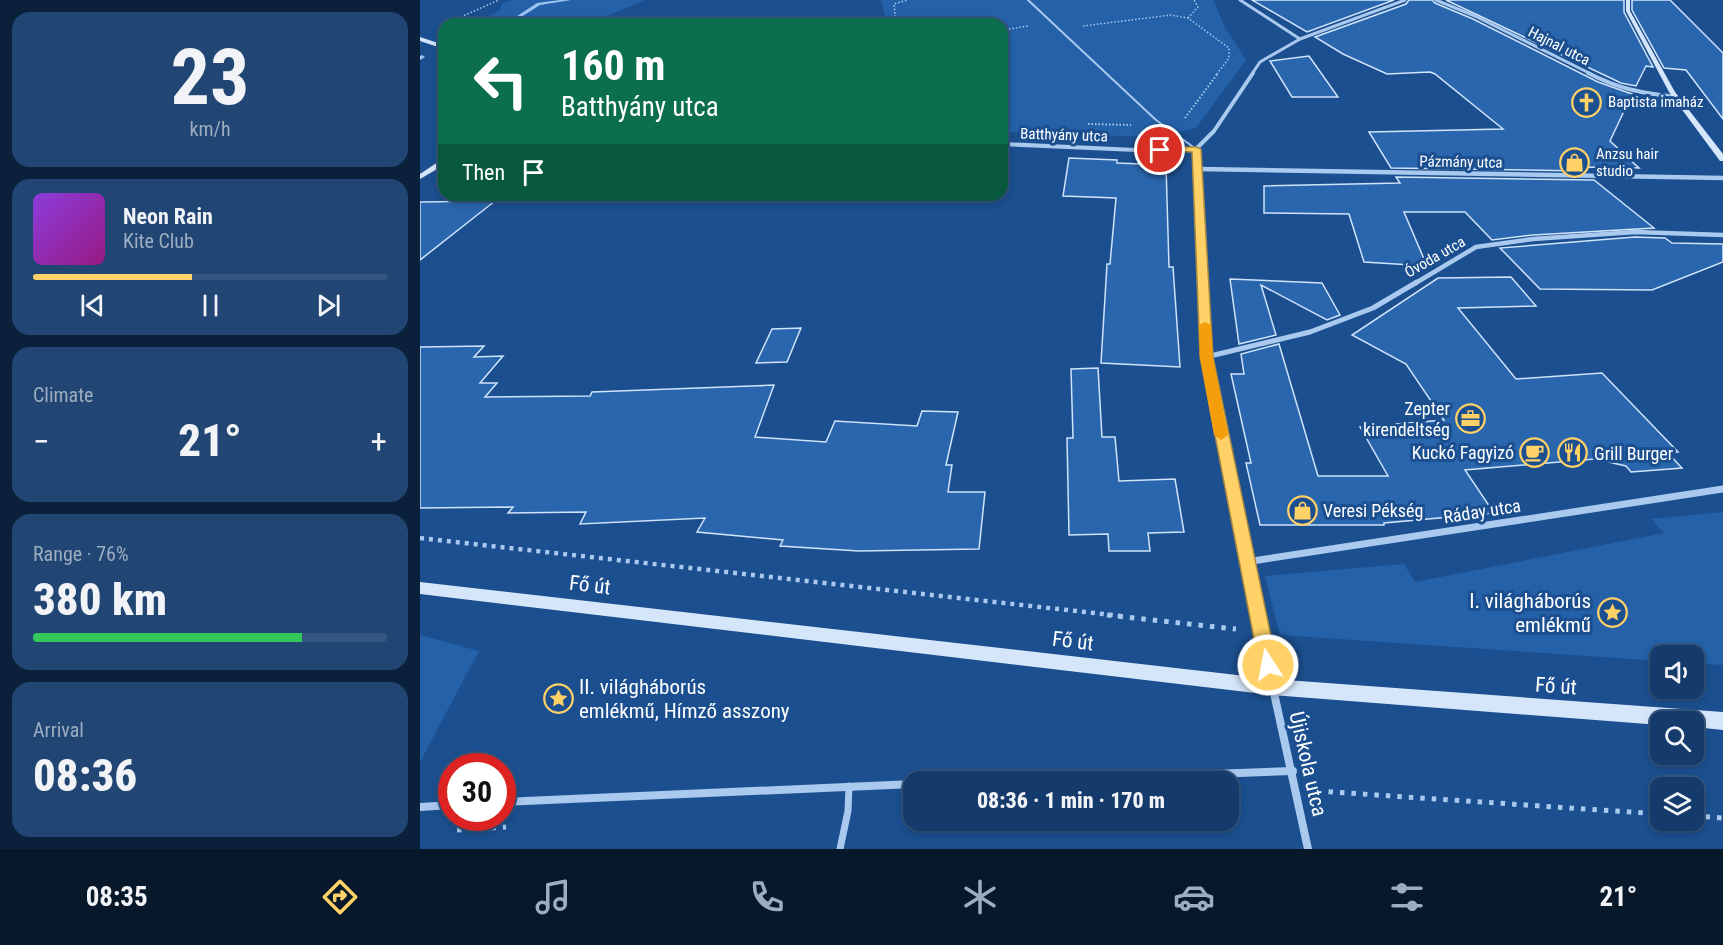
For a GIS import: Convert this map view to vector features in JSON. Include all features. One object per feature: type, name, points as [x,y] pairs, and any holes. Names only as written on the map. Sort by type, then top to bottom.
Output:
[{"type":"main road","points":[[1628,0],[1628,10],[1676,97],[1723,159]]},
{"type":"main road","points":[[420,39],[438,45]]},
{"type":"main road","points":[[420,177],[438,166]]},
{"type":"main road","name":"Fő út","points":[[420,588],[1272,687],[1723,722]]},
{"type":"street","points":[[1240,0],[1300,39]]},
{"type":"street","points":[[1196,149],[1214,131],[1260,62],[1300,39],[1405,0]]},
{"type":"street","name":"Hajnal utca","points":[[1436,0],[1474,16],[1614,86],[1643,93],[1676,97]]},
{"type":"street","name":"Batthyány utca","points":[[1008,144],[1136,150],[1196,149]]},
{"type":"street","name":"Újiskola utca","points":[[1196,149],[1199,169],[1206,357],[1246,562],[1272,687],[1293,771],[1308,849]]},
{"type":"street","name":"Pázmány utca","points":[[1199,169],[1723,178]]},
{"type":"street","name":"Óvoda utca","points":[[1206,357],[1310,332],[1373,308],[1476,248],[1533,239],[1635,232],[1723,235]]},
{"type":"street","name":"Ráday utca","points":[[1246,562],[1723,489]]},
{"type":"street","points":[[1239,773],[1293,771]]},
{"type":"street","points":[[516,801],[903,784]]},
{"type":"street","points":[[420,807],[438,806]]},
{"type":"lane","points":[[1028,0],[1156,120],[1196,149]]},
{"type":"lane","points":[[840,849],[848,812],[849,786]]},
{"type":"path","points":[[458,18],[499,0]]},
{"type":"path","points":[[895,18],[894,4],[907,0]]},
{"type":"path","points":[[1188,18],[1198,7],[1194,0]]},
{"type":"path","points":[[420,538],[1261,631]]},
{"type":"path","points":[[1297,790],[1650,813]]},
{"type":"path","points":[[1704,817],[1723,818]]},
{"type":"shaded area","points":[[515,0],[645,0],[602,18],[486,18],[500,10],[502,3]]},
{"type":"shaded area","points":[[881,0],[1213,0],[1225,27],[1246,60],[1196,128],[1154,137],[1008,132],[1008,18],[886,18]]},
{"type":"shaded area","points":[[1723,512],[1723,665],[1704,664],[1704,645],[1650,645],[1650,660],[1280,635],[1265,576],[1404,564],[1415,582],[1664,533],[1651,519]]},
{"type":"shaded area","points":[[420,635],[479,651],[420,762]]},
{"type":"building","points":[[1252,0],[1394,0],[1307,32]]},
{"type":"building","points":[[1409,0],[1432,0],[1598,82],[1632,94],[1610,141],[1639,168],[1577,167],[1583,171],[1391,168],[1369,132],[1503,129],[1435,74],[1430,72],[1387,74],[1343,54],[1315,37],[1406,4]]},
{"type":"building","points":[[1446,0],[1624,0],[1624,12],[1653,67],[1646,66],[1636,86],[1621,83]]},
{"type":"building","points":[[1632,0],[1670,0],[1723,53],[1723,119],[1686,70],[1664,68],[1632,10]]},
{"type":"building","points":[[1309,56],[1338,97],[1292,97],[1270,61]]},
{"type":"building","points":[[1069,158],[1166,165],[1169,267],[1173,267],[1180,367],[1101,363],[1107,264],[1110,264],[1116,198],[1063,196]]},
{"type":"building","points":[[1396,177],[1594,180],[1654,228],[1533,235],[1492,240],[1465,212],[1404,212],[1427,266],[1364,262],[1349,214],[1264,213],[1264,186],[1400,183]]},
{"type":"building","points":[[495,201],[420,260],[420,202]]},
{"type":"building","points":[[1635,237],[1665,238],[1672,243],[1723,244],[1723,262],[1652,290],[1540,289],[1500,248]]},
{"type":"building","points":[[1511,277],[1536,306],[1458,308],[1516,379],[1602,373],[1678,452],[1668,453],[1682,468],[1631,472],[1626,466],[1595,459],[1465,470],[1494,513],[1384,523],[1384,525],[1260,525],[1246,463],[1251,463],[1231,374],[1244,374],[1241,354],[1279,344],[1318,476],[1388,476],[1360,427],[1444,420],[1406,364],[1352,335],[1438,278]]},
{"type":"building","points":[[1230,279],[1322,283],[1340,315],[1327,320],[1261,285],[1276,335],[1239,344]]},
{"type":"building","points":[[801,328],[787,362],[756,363],[772,329]]},
{"type":"building","points":[[484,346],[474,357],[503,356],[480,383],[497,383],[485,397],[590,396],[592,392],[774,385],[755,437],[826,442],[835,421],[917,426],[922,411],[958,412],[946,465],[952,465],[948,492],[985,492],[979,549],[859,551],[780,546],[783,540],[697,532],[705,518],[580,524],[586,512],[508,513],[513,507],[420,508],[420,347]]},
{"type":"building","points":[[1098,368],[1102,437],[1115,437],[1119,481],[1175,479],[1184,532],[1148,533],[1150,551],[1109,551],[1108,534],[1069,535],[1067,438],[1073,438],[1071,369]]},
{"type":"waterway","points":[[517,18],[539,4],[569,0]]},
{"type":"slow traffic","points":[[1205,325],[1206,357],[1221,435]]},
{"type":"place","name":"Baptista imaház","points":[[1587,102]]},
{"type":"place","name":"Anzsu hair studio","points":[[1575,163]]},
{"type":"place","name":"Zepter kirendeltség","points":[[1471,418]]},
{"type":"place","name":"Kuckó Fagyizó","points":[[1535,452]]},
{"type":"place","name":"Grill Burger","points":[[1573,453]]},
{"type":"place","name":"Veresi Pékség","points":[[1302,510]]},
{"type":"place","name":"I. világháborús emlékmű","points":[[1612,613]]},
{"type":"place","name":"II. világháborús emlékmű, Hímző asszony","points":[[558,699]]},
{"type":"route","points":[[1160,150],[1196,149],[1199,169],[1206,357],[1268,665]]}]
